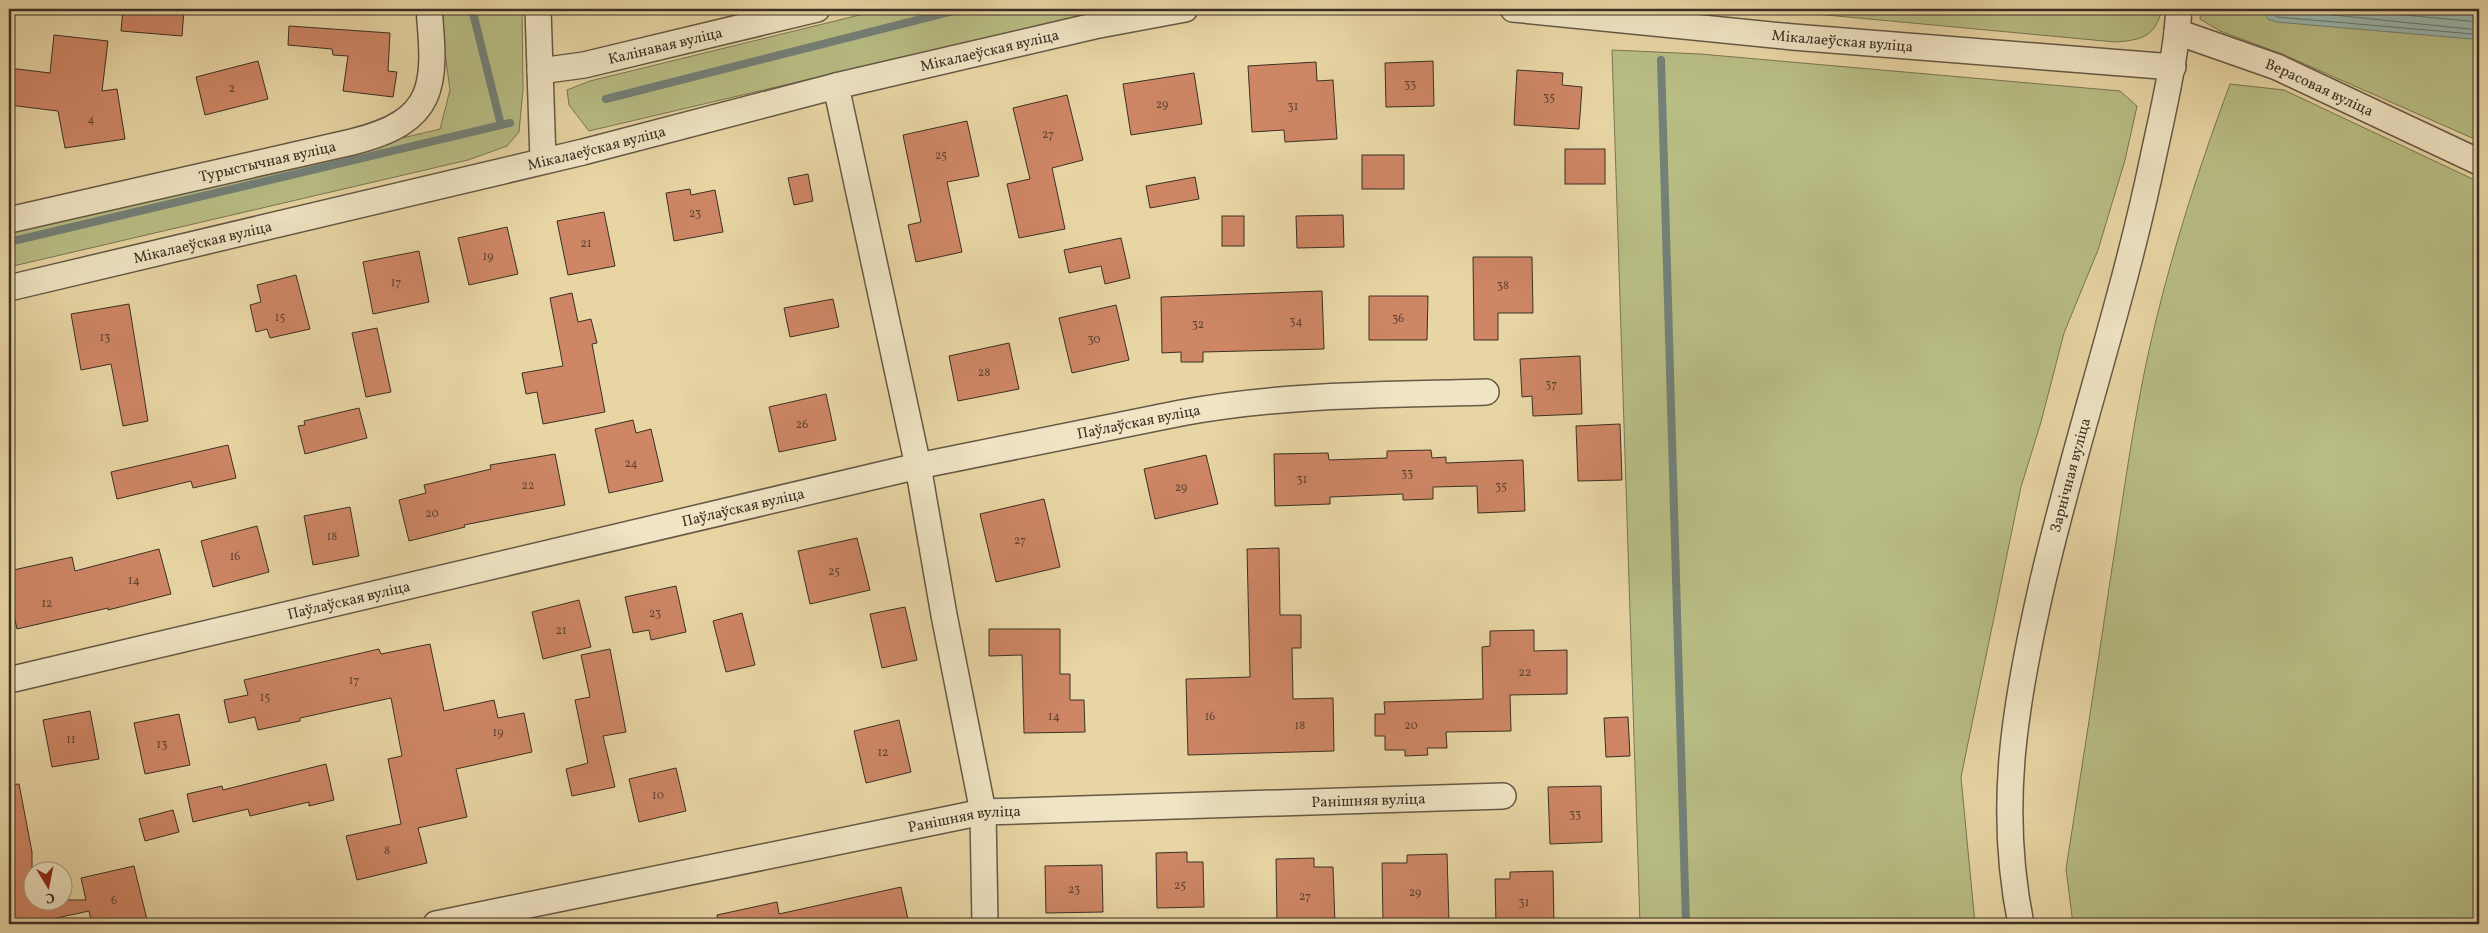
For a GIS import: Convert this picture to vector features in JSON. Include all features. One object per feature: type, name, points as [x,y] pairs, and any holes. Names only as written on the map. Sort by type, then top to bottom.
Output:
[{"type":"street","name":"Турыстычная вуліца","points":[[9,220],[352,142],[387,132],[415,113],[425,99],[434,65],[429,9]]},
{"type":"street","points":[[538,9],[543,160]]},
{"type":"street","name":"Калінавая вуліца","points":[[540,71],[584,65],[817,9]]},
{"type":"street","name":"Мікалаеўская вуліца","points":[[9,288],[543,160],[836,86],[1085,29],[1185,9]]},
{"type":"street","name":"Мікалаеўская вуліца","points":[[1513,9],[1793,36],[2173,67]]},
{"type":"street","name":"Зарнічная вуліца","points":[[2021,924],[2012,866],[2008,805],[2011,751],[2019,693],[2056,521],[2135,237],[2173,67],[2178,20]]},
{"type":"street","name":"Верасовая вуліца","points":[[2178,20],[2479,162]]},
{"type":"street","points":[[836,86],[918,466],[944,615],[983,812],[985,924]]},
{"type":"street","name":"Паўлаўская вуліца","points":[[9,680],[918,466],[1222,405],[1298,398],[1486,392]]},
{"type":"street","name":"Ранішняя вуліца","points":[[436,924],[983,812],[1503,796]]},
{"type":"green space","points":[[439,9],[522,9],[523,89],[519,132],[507,146],[468,160],[9,267],[9,231],[440,129],[450,90]]},
{"type":"green space","points":[[884,9],[1108,9],[589,131],[569,105],[567,90],[590,81]]},
{"type":"green space","points":[[1762,9],[2162,9],[2156,26],[2146,35],[2133,40],[2115,42]]},
{"type":"green space","points":[[2201,9],[2479,9],[2479,141],[2282,54],[2220,31],[2200,19]]},
{"type":"green space","points":[[1612,50],[1700,54],[2120,91],[2137,106],[2125,160],[2098,250],[2064,333],[2041,422],[2021,487],[1961,777],[1975,924],[1640,924]]},
{"type":"green space","points":[[2230,84],[2284,90],[2479,182],[2479,924],[2073,924],[2066,869],[2139,400],[2152,337],[2171,264],[2193,191]]},
{"type":"water","points":[[2261,9],[2479,9],[2479,44],[2472,39],[2276,22],[2268,19]]},
{"type":"building","points":[[123,9],[184,9],[182,36],[121,31]]},
{"type":"building","points":[[289,26],[390,33],[388,71],[397,72],[393,97],[343,91],[348,56],[333,55],[332,49],[288,45]]},
{"type":"building","points":[[54,35],[108,41],[102,91],[117,89],[125,139],[65,148],[58,111],[9,105],[9,68],[50,73]]},
{"type":"building","points":[[258,61],[268,99],[205,115],[196,77]]},
{"type":"building","points":[[1433,61],[1434,106],[1386,107],[1385,63]]},
{"type":"building","points":[[1316,62],[1317,81],[1333,80],[1337,139],[1285,142],[1284,130],[1252,132],[1248,66]]},
{"type":"building","points":[[1517,70],[1563,73],[1562,85],[1582,87],[1579,129],[1514,125]]},
{"type":"building","points":[[1194,73],[1202,124],[1131,135],[1123,84]]},
{"type":"building","points":[[1067,95],[1083,160],[1052,168],[1065,229],[1019,238],[1007,184],[1030,179],[1013,108]]},
{"type":"building","points":[[967,121],[979,176],[947,182],[962,252],[916,262],[908,225],[921,222],[903,135]]},
{"type":"building","points":[[1565,149],[1605,149],[1605,184],[1565,184]]},
{"type":"building","points":[[1362,155],[1404,155],[1404,189],[1362,189]]},
{"type":"building","points":[[808,174],[813,201],[794,205],[788,178]]},
{"type":"building","points":[[1195,177],[1199,199],[1150,208],[1146,186]]},
{"type":"building","points":[[690,189],[691,195],[715,190],[723,232],[674,241],[666,193]]},
{"type":"building","points":[[604,212],[615,266],[568,275],[557,221]]},
{"type":"building","points":[[1343,215],[1344,247],[1297,248],[1296,216]]},
{"type":"building","points":[[1222,216],[1244,216],[1244,246],[1222,246]]},
{"type":"building","points":[[507,227],[518,274],[469,285],[458,238]]},
{"type":"building","points":[[1121,238],[1130,278],[1105,284],[1101,266],[1069,273],[1064,250]]},
{"type":"building","points":[[419,251],[429,302],[373,314],[363,262]]},
{"type":"building","points":[[1473,257],[1532,257],[1533,313],[1498,313],[1498,340],[1474,340]]},
{"type":"building","points":[[296,275],[310,329],[270,338],[267,329],[256,332],[250,305],[261,302],[257,285]]},
{"type":"building","points":[[1322,291],[1324,349],[1203,352],[1203,362],[1181,362],[1181,352],[1162,353],[1161,297]]},
{"type":"building","points":[[572,293],[578,322],[591,319],[597,343],[592,344],[605,412],[543,424],[537,392],[526,394],[522,373],[563,366],[550,298]]},
{"type":"building","points":[[1369,296],[1428,296],[1427,340],[1369,340]]},
{"type":"building","points":[[833,299],[839,327],[790,337],[784,308]]},
{"type":"building","points":[[129,304],[148,421],[123,426],[111,364],[81,370],[71,314]]},
{"type":"building","points":[[1116,305],[1129,360],[1072,373],[1059,318]]},
{"type":"building","points":[[377,328],[391,392],[366,397],[352,333]]},
{"type":"building","points":[[1009,343],[1019,389],[958,401],[949,356]]},
{"type":"building","points":[[1580,356],[1582,414],[1533,416],[1532,396],[1522,397],[1520,359]]},
{"type":"building","points":[[826,394],[836,440],[779,452],[769,407]]},
{"type":"building","points":[[359,408],[367,438],[305,454],[298,426],[305,425],[304,421]]},
{"type":"building","points":[[633,420],[636,433],[651,429],[663,481],[609,493],[595,429]]},
{"type":"building","points":[[1620,424],[1622,480],[1578,481],[1576,426]]},
{"type":"building","points":[[228,445],[236,478],[193,488],[191,481],[117,499],[111,472]]},
{"type":"building","points":[[1431,450],[1432,458],[1446,457],[1446,463],[1523,460],[1525,511],[1478,513],[1477,486],[1433,487],[1433,499],[1403,500],[1403,494],[1330,497],[1330,504],[1275,506],[1274,454],[1328,453],[1329,460],[1387,458],[1387,451]]},
{"type":"building","points":[[555,454],[565,505],[464,525],[465,527],[409,541],[399,500],[426,493],[424,485],[491,469],[490,465]]},
{"type":"building","points":[[1206,455],[1218,504],[1155,519],[1144,469]]},
{"type":"building","points":[[1044,499],[1060,567],[996,582],[980,514]]},
{"type":"building","points":[[350,507],[359,556],[313,565],[304,516]]},
{"type":"building","points":[[257,526],[269,572],[213,587],[201,541]]},
{"type":"building","points":[[857,538],[870,590],[810,604],[798,551]]},
{"type":"building","points":[[1279,548],[1280,615],[1301,615],[1301,648],[1292,648],[1293,699],[1333,698],[1334,751],[1188,755],[1186,679],[1250,677],[1247,549]]},
{"type":"building","points":[[159,549],[171,594],[108,610],[108,608],[17,629],[9,592],[9,571],[72,557],[75,571]]},
{"type":"building","points":[[676,586],[686,632],[651,640],[649,630],[633,633],[625,597]]},
{"type":"building","points":[[579,600],[591,647],[543,659],[532,612]]},
{"type":"building","points":[[905,607],[917,660],[882,668],[870,614]]},
{"type":"building","points":[[742,613],[755,665],[726,672],[713,621]]},
{"type":"building","points":[[989,629],[1060,629],[1060,674],[1070,674],[1070,700],[1084,700],[1085,732],[1024,733],[1022,655],[989,656]]},
{"type":"building","points":[[1534,630],[1534,651],[1567,650],[1567,694],[1510,695],[1511,731],[1446,732],[1447,748],[1427,748],[1428,755],[1405,756],[1405,750],[1385,750],[1385,736],[1375,736],[1375,714],[1385,714],[1384,702],[1483,699],[1482,647],[1490,646],[1490,631]]},
{"type":"building","points":[[430,644],[444,711],[494,700],[498,718],[524,713],[532,752],[456,769],[467,817],[418,828],[427,863],[357,880],[346,836],[401,824],[388,759],[402,756],[391,698],[300,718],[300,721],[258,730],[255,717],[229,723],[224,700],[248,695],[244,680],[379,649],[381,654]]},
{"type":"building","points":[[610,649],[626,732],[603,736],[615,787],[572,796],[566,769],[588,763],[575,700],[590,697],[581,655]]},
{"type":"building","points":[[90,711],[99,759],[52,767],[43,720]]},
{"type":"building","points":[[179,714],[190,765],[145,774],[134,723]]},
{"type":"building","points":[[1628,717],[1630,756],[1606,757],[1604,718]]},
{"type":"building","points":[[899,720],[911,772],[866,783],[854,731]]},
{"type":"building","points":[[326,764],[334,800],[309,806],[309,802],[250,816],[248,809],[193,822],[187,794],[222,786],[223,790]]},
{"type":"building","points":[[676,768],[686,811],[639,822],[629,779]]},
{"type":"building","points":[[19,784],[32,852],[32,860],[22,860],[22,910],[72,910],[72,900],[86,900],[81,878],[134,866],[148,924],[92,924],[89,911],[28,924],[11,924],[9,883],[15,882],[9,850],[9,785]]},
{"type":"building","points":[[1601,786],[1602,842],[1550,844],[1548,787]]},
{"type":"building","points":[[173,810],[179,832],[145,841],[139,819]]},
{"type":"building","points":[[1187,852],[1187,862],[1203,862],[1204,907],[1157,908],[1156,853]]},
{"type":"building","points":[[1447,854],[1449,922],[1383,923],[1382,863],[1407,863],[1407,855]]},
{"type":"building","points":[[1314,858],[1314,867],[1333,867],[1335,924],[1277,924],[1276,859]]},
{"type":"building","points":[[1102,865],[1103,912],[1046,913],[1045,866]]},
{"type":"building","points":[[1553,871],[1554,924],[1496,924],[1495,879],[1510,879],[1510,872]]},
{"type":"building","points":[[901,887],[909,924],[718,924],[717,915],[777,902],[779,914]]},
{"type":"waterway","points":[[472,9],[501,125]]},
{"type":"waterway","points":[[606,99],[961,9]]},
{"type":"waterway","points":[[1661,60],[1686,924]]},
{"type":"waterway","points":[[9,242],[510,123]]}]
